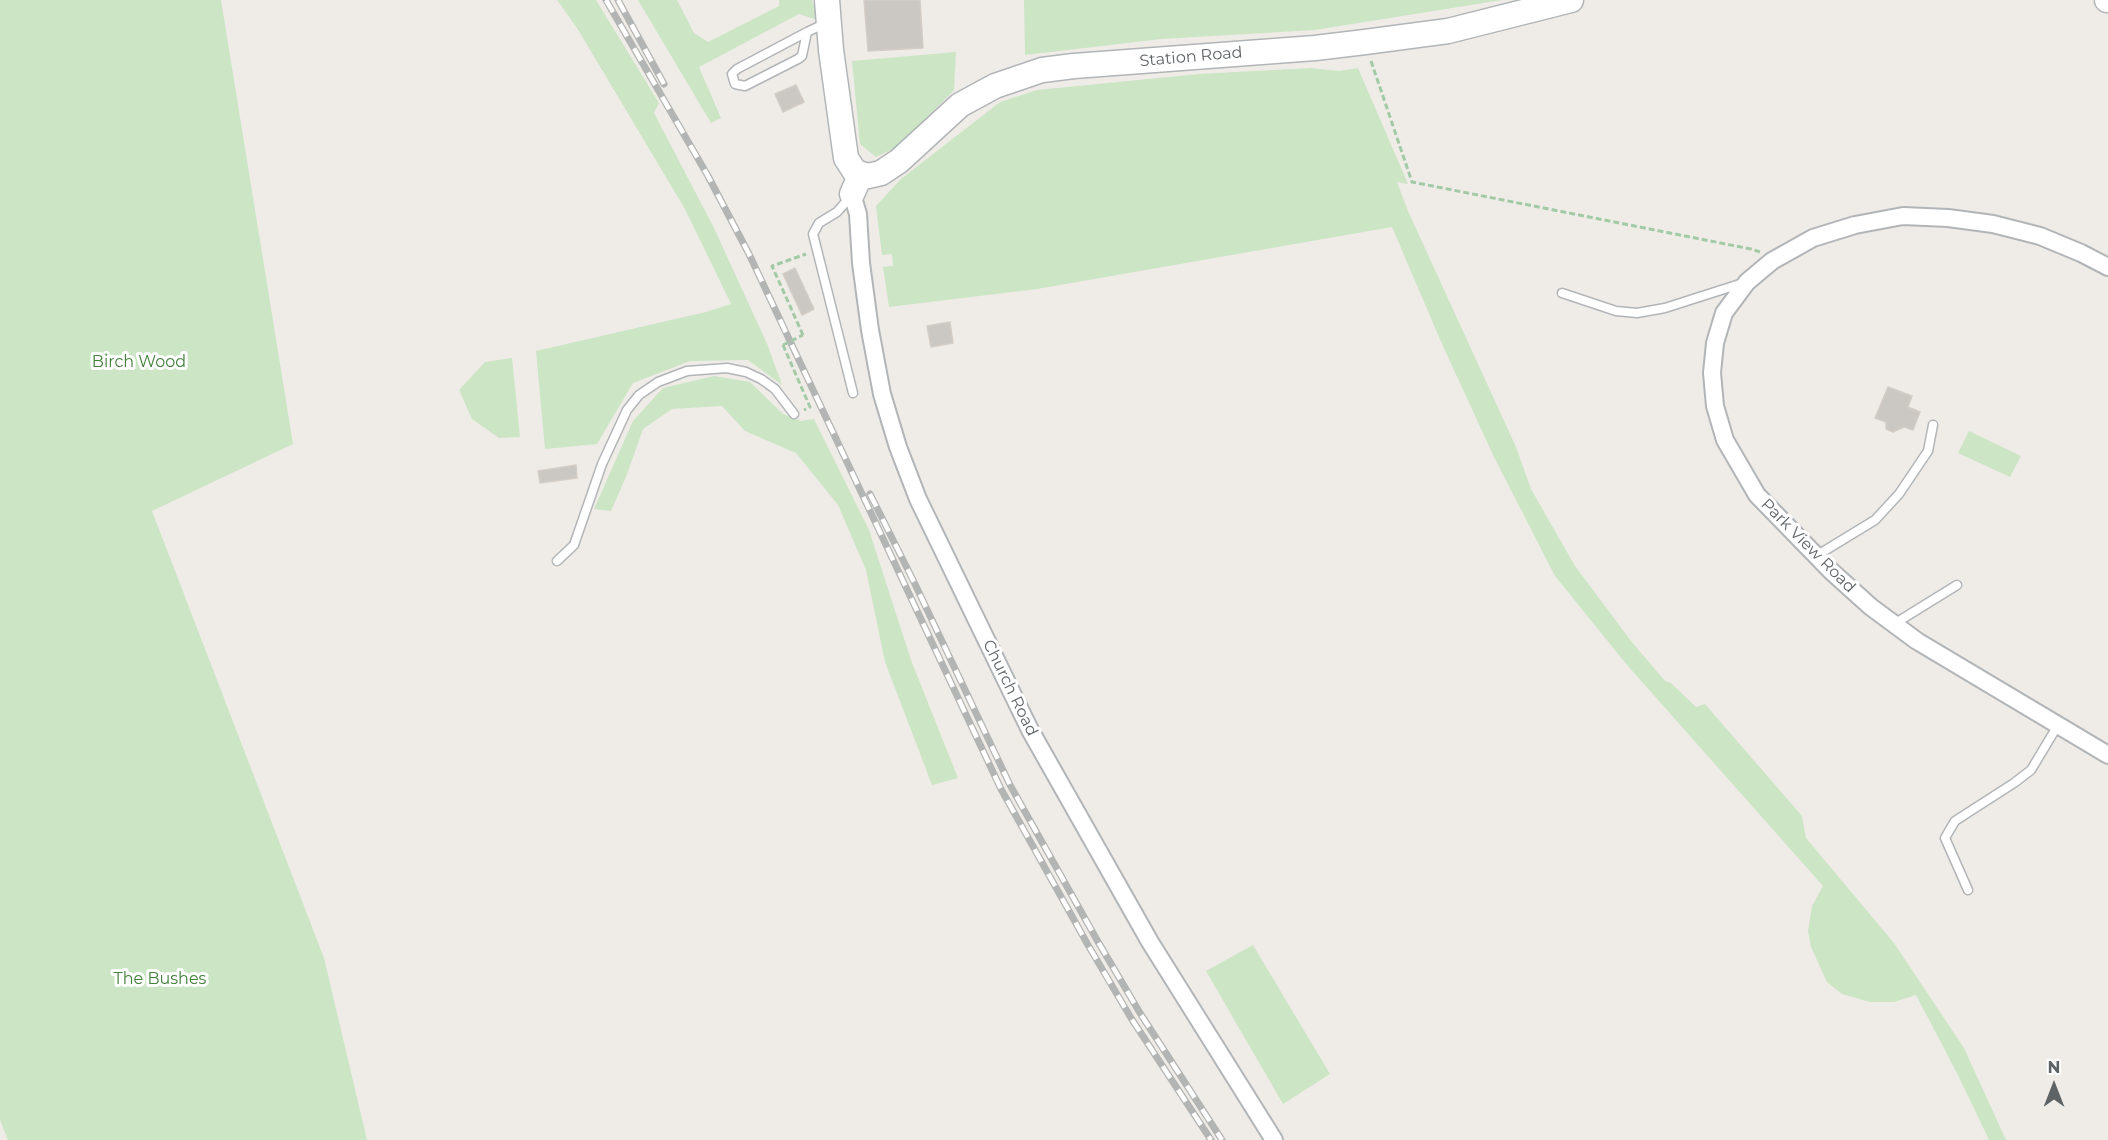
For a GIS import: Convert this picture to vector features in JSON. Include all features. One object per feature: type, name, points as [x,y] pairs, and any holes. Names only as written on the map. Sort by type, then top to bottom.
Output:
[{"type":"street","name":"Station Road","points":[[856,184],[888,170],[960,105],[1010,80],[1042,70],[1365,42],[1448,31],[1571,0]]},
{"type":"street","points":[[828,11],[846,158],[856,184]]},
{"type":"street","name":"Church Road","points":[[856,184],[861,263],[882,394],[898,447],[918,499],[1030,730],[1150,942],[1274,1140]]},
{"type":"street","name":"Park View Road","points":[[2108,267],[2081,252],[2040,236],[1993,224],[1948,218],[1903,216],[1855,225],[1813,238],[1772,261],[1747,282],[1724,314],[1715,343],[1713,373],[1715,406],[1725,440],[1757,495],[1816,556],[1871,608],[1893,624],[2108,755]]},
{"type":"lane","points":[[807,32],[802,56],[798,59],[745,86],[735,84],[732,77],[734,71],[807,32],[828,11]]},
{"type":"lane","points":[[853,393],[813,234],[819,223],[837,212],[856,184]]},
{"type":"lane","points":[[1562,293],[1616,311],[1637,313],[1665,309],[1747,282]]},
{"type":"lane","points":[[557,561],[574,545],[602,464],[627,410],[639,395],[658,382],[687,370],[727,368],[746,372],[775,389],[794,414]]},
{"type":"lane","points":[[1816,556],[1875,520],[1899,494],[1928,451],[1933,425]]},
{"type":"lane","points":[[1893,624],[1957,585]]},
{"type":"lane","points":[[1968,890],[1945,838],[1955,821],[2031,770],[2058,725]]},
{"type":"path","points":[[1365,42],[1412,182],[1751,249],[1772,261]]},
{"type":"path","points":[[794,414],[810,407],[783,345],[803,335],[772,266],[816,250]]},
{"type":"green space","points":[[0,0],[221,0],[293,444],[152,511],[324,958],[367,1140],[8,1140],[0,1120]]},
{"type":"green space","points":[[557,0],[596,0],[659,103],[654,113],[714,228],[768,346],[782,385],[748,360],[690,361],[633,383],[597,444],[545,449],[536,351],[706,312],[731,304],[685,209],[577,28]]},
{"type":"green space","points":[[638,0],[677,0],[694,33],[708,42],[779,6],[779,0],[812,0],[818,20],[799,14],[699,67],[721,118],[711,123]]},
{"type":"green space","points":[[1024,0],[1502,0],[1315,30],[1161,39],[1025,55]]},
{"type":"green space","points":[[956,52],[954,90],[899,146],[876,157],[860,144],[852,61]]},
{"type":"green space","points":[[1311,68],[1339,71],[1358,68],[1408,184],[1397,182],[1408,211],[1516,447],[1531,489],[1575,566],[1631,641],[1665,681],[1671,683],[1696,707],[1705,704],[1802,816],[1806,838],[1894,943],[1964,1048],[2006,1140],[1989,1140],[1916,995],[1894,1002],[1870,1002],[1842,994],[1827,982],[1811,947],[1808,931],[1812,906],[1823,886],[1627,665],[1555,576],[1494,457],[1392,227],[1037,289],[889,307],[883,267],[893,266],[892,254],[882,255],[876,206],[901,179],[1000,102],[1037,90],[1199,74]]},
{"type":"green space","points":[[512,358],[520,437],[499,438],[472,419],[459,390],[485,362]]},
{"type":"green space","points":[[714,376],[750,382],[783,414],[801,421],[814,419],[869,530],[911,660],[958,778],[932,785],[885,662],[866,570],[838,505],[796,453],[745,431],[722,406],[672,409],[643,429],[611,511],[594,509],[633,421],[663,388]]},
{"type":"green space","points":[[1969,431],[2021,456],[2010,477],[1958,453]]},
{"type":"green space","points":[[1253,945],[1330,1074],[1283,1104],[1206,971]]},
{"type":"building","points":[[864,0],[920,0],[923,48],[868,51]]},
{"type":"building","points":[[796,85],[804,102],[783,112],[775,94]]},
{"type":"building","points":[[795,268],[814,309],[802,315],[783,274]]},
{"type":"building","points":[[950,322],[953,343],[931,347],[927,326]]},
{"type":"building","points":[[1888,387],[1912,396],[1908,407],[1920,412],[1913,430],[1904,427],[1893,432],[1886,429],[1886,422],[1875,418]]},
{"type":"building","points":[[576,465],[577,478],[540,483],[538,471]]},
{"type":"railway","points":[[606,0],[708,176],[749,254],[1001,789],[1131,1018],[1211,1140]]},
{"type":"railway","points":[[618,0],[664,84]]},
{"type":"railway","points":[[870,494],[1010,785],[1140,1013],[1222,1140]]},
{"type":"park label","name":"Birch Wood","points":[[139,362]]},
{"type":"park label","name":"The Bushes","points":[[160,979]]}]
